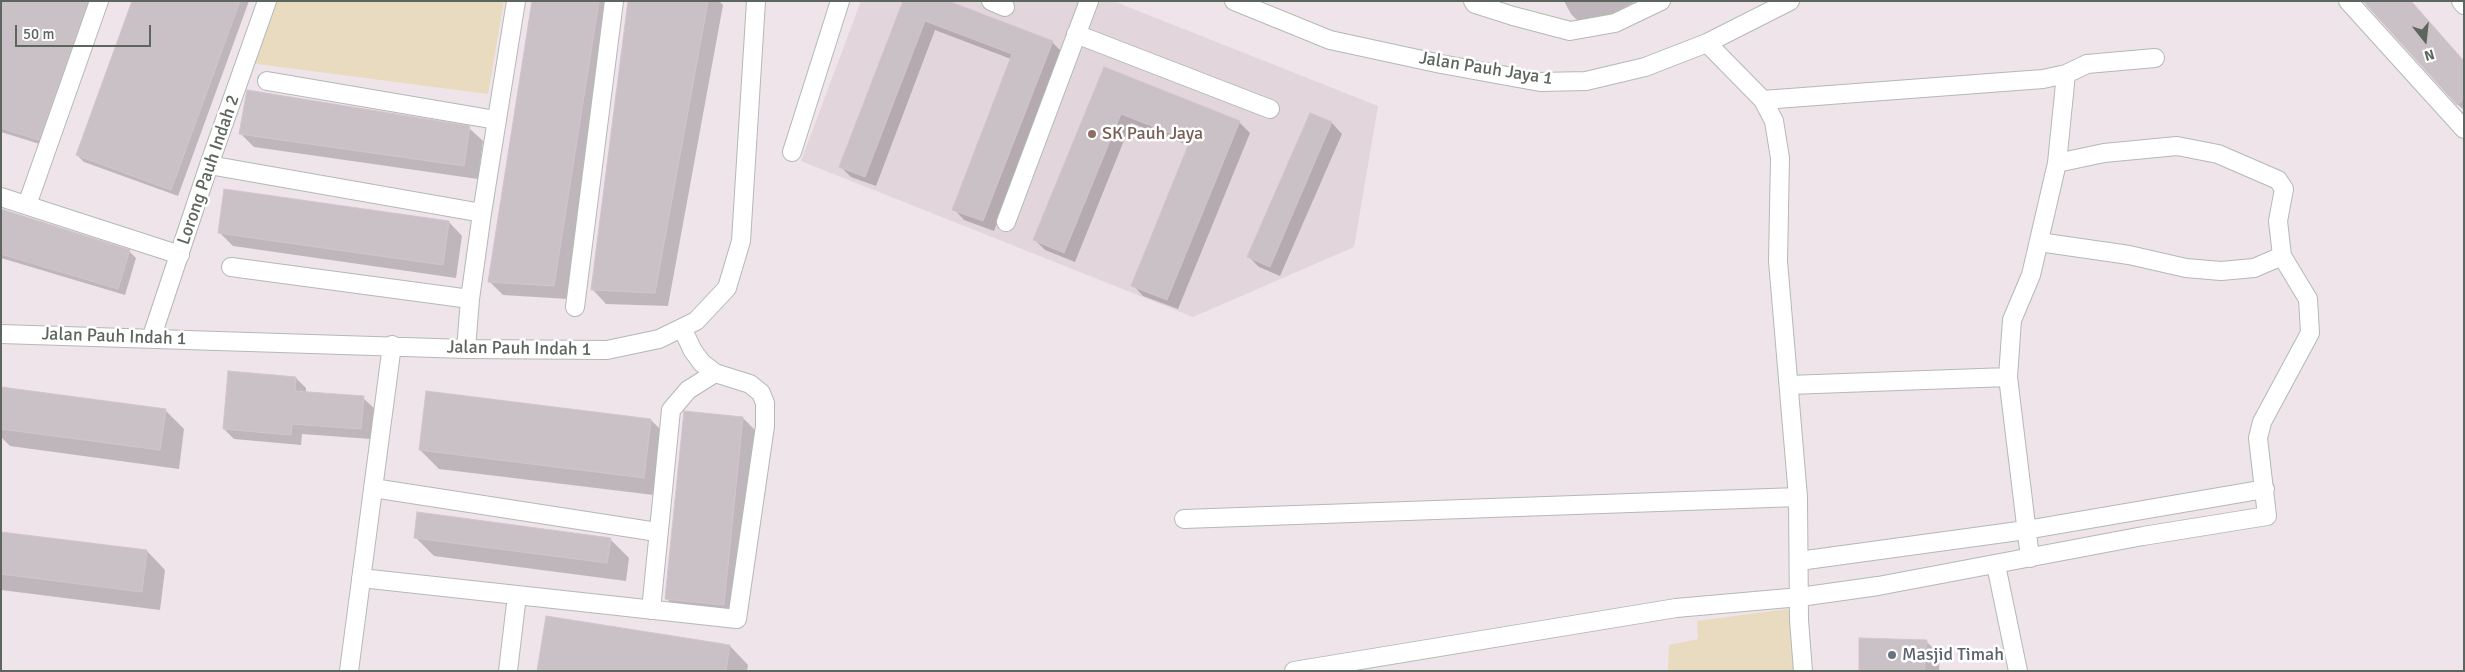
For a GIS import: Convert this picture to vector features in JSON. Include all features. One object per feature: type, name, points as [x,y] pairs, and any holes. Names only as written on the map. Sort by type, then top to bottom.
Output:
[{"type":"street","points":[[28,204],[99,1]]},
{"type":"street","name":"Lorong Pauh Indah 2","points":[[151,339],[209,165],[267,1]]},
{"type":"street","points":[[466,348],[470,298],[482,213],[516,1]]},
{"type":"street","points":[[575,307],[614,1]]},
{"type":"street","name":"Jalan Pauh Indah 1","points":[[1,334],[466,348],[607,350],[659,339],[696,322],[727,288],[741,241],[756,1]]},
{"type":"street","points":[[792,152],[840,1]]},
{"type":"street","points":[[1006,222],[1089,1]]},
{"type":"street","name":"Jalan Pauh Jaya 1","points":[[1234,1],[1330,40],[1441,64],[1540,82],[1586,81],[1645,68],[1707,43],[1790,1]]},
{"type":"street","points":[[1473,1],[1475,4],[1513,16],[1570,31],[1616,23],[1662,1]]},
{"type":"street","points":[[2348,1],[2464,129]]},
{"type":"street","points":[[2461,1],[2464,5]]},
{"type":"street","points":[[1076,34],[1270,109]]},
{"type":"street","points":[[1707,43],[1763,100],[1774,121],[1780,158],[1778,261],[1798,497],[1799,620],[1803,671]]},
{"type":"street","points":[[1763,100],[2043,79],[2066,74],[2087,64],[2155,58]]},
{"type":"street","points":[[2030,558],[2008,377],[2012,320],[2031,275],[2057,163],[2066,74]]},
{"type":"street","points":[[267,81],[496,120]]},
{"type":"street","points":[[1294,671],[1676,608],[1800,597],[1878,586],[2142,536],[2267,516],[2258,438],[2262,422],[2310,333],[2308,299],[2282,256],[2278,221],[2284,189],[2278,180],[2218,154],[2177,146],[2104,153],[2057,163]]},
{"type":"street","points":[[209,165],[482,213]]},
{"type":"street","points":[[1,197],[28,204],[180,255]]},
{"type":"street","points":[[2039,242],[2129,255],[2186,268],[2221,271],[2254,268],[2282,256]]},
{"type":"street","points":[[231,267],[470,298]]},
{"type":"street","points":[[361,578],[737,619],[765,426],[765,403],[761,393],[750,384],[716,373],[693,351],[682,328]]},
{"type":"street","points":[[349,671],[392,345]]},
{"type":"street","points":[[651,610],[657,532],[671,410],[688,390],[716,373]]},
{"type":"street","points":[[1788,385],[2008,377]]},
{"type":"street","points":[[373,488],[657,532]]},
{"type":"street","points":[[1799,561],[2026,530],[2265,489]]},
{"type":"street","points":[[1184,519],[1798,497]]},
{"type":"street","points":[[1996,564],[2018,671]]},
{"type":"street","points":[[508,671],[517,595]]},
{"type":"shaded area","points":[[263,1],[504,1],[488,94],[242,62]]},
{"type":"shaded area","name":"SK Pauh Jaya","points":[[861,1],[1113,1],[1378,106],[1354,247],[1193,317],[801,161]]},
{"type":"shaded area","points":[[1788,609],[1794,629],[1796,671],[1668,671],[1669,645],[1698,639],[1697,621]]},
{"type":"building","points":[[1,1],[88,1],[39,140],[1,128]]},
{"type":"building","points":[[132,1],[240,1],[171,190],[76,155]]},
{"type":"building","points":[[532,1],[599,1],[554,286],[488,282]]},
{"type":"building","points":[[628,1],[708,1],[655,293],[591,290]]},
{"type":"building","points":[[903,1],[948,1],[1053,41],[983,221],[952,210],[1012,54],[925,21],[865,177],[839,167]]},
{"type":"building","points":[[2363,1],[2411,1],[2464,61],[2464,99],[2457,105]]},
{"type":"building","points":[[1104,67],[1240,121],[1167,300],[1131,286],[1190,141],[1121,114],[1064,253],[1033,240]]},
{"type":"building","points":[[247,90],[470,126],[464,166],[239,134]]},
{"type":"building","points":[[1310,113],[1332,122],[1270,267],[1247,257]]},
{"type":"building","points":[[224,189],[449,221],[443,265],[218,233]]},
{"type":"building","points":[[1,209],[130,250],[118,289],[1,254]]},
{"type":"building","points":[[228,371],[296,377],[295,391],[364,396],[361,429],[292,424],[291,435],[223,429]]},
{"type":"building","points":[[1,387],[166,409],[160,450],[1,429]]},
{"type":"building","points":[[426,391],[651,419],[644,478],[419,450]]},
{"type":"building","points":[[684,411],[743,417],[724,605],[665,599]]},
{"type":"building","points":[[417,512],[611,538],[607,563],[414,538]]},
{"type":"building","points":[[1,532],[147,550],[142,592],[1,574]]},
{"type":"building","points":[[546,616],[730,645],[726,671],[537,671]]},
{"type":"building","name":"Masjid Timah","points":[[1859,638],[1927,640],[1924,671],[1859,671]]},
{"type":"place","name":"SK Pauh Jaya","points":[[1092,134]]},
{"type":"place","name":"Masjid Timah","points":[[1892,655]]}]
